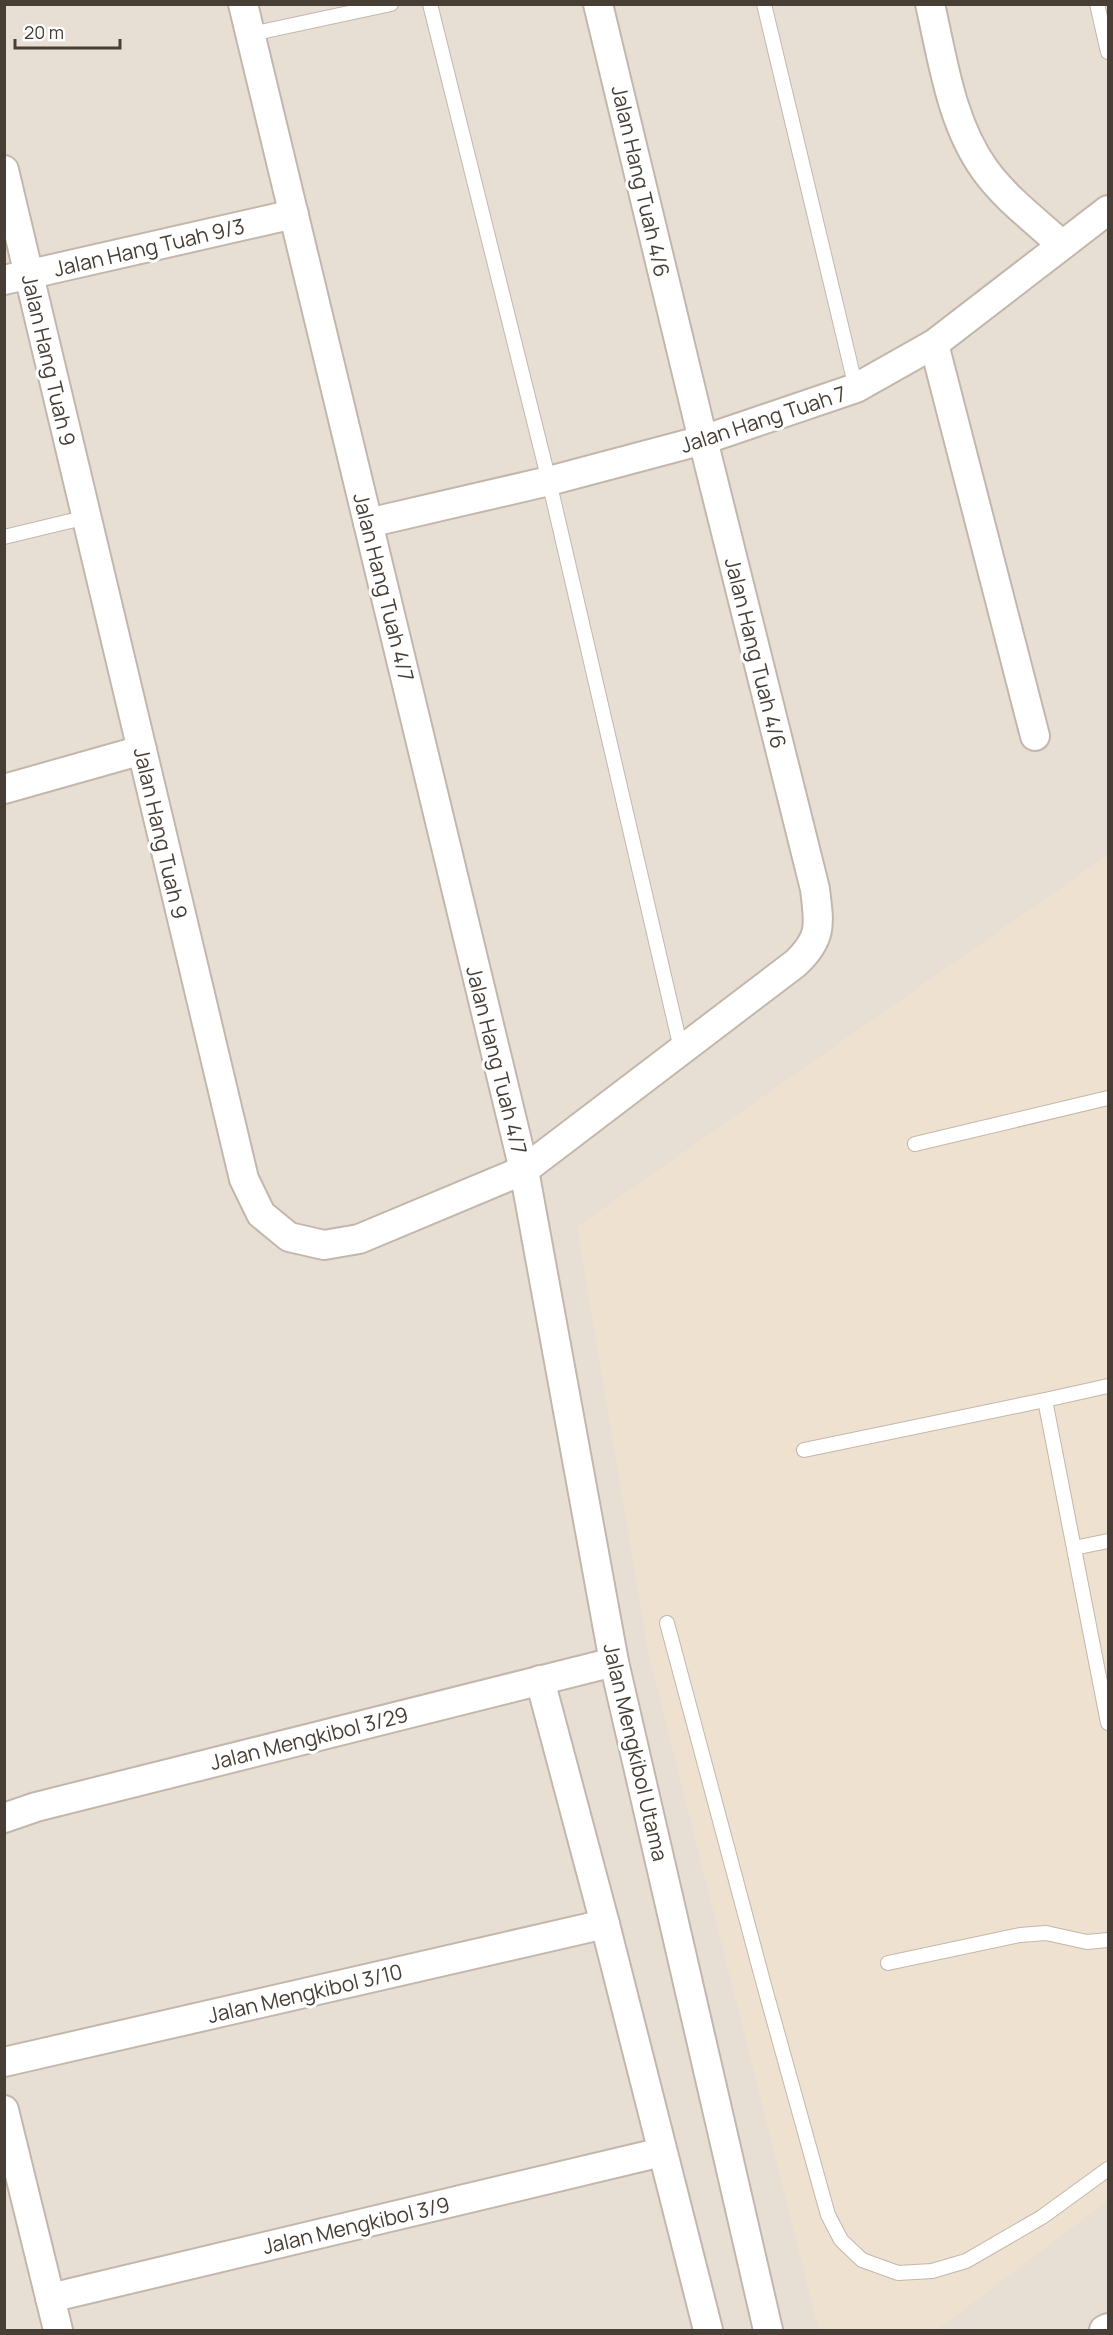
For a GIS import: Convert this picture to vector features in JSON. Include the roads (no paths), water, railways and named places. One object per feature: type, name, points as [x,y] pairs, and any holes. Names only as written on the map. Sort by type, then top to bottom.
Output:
[{"type":"street","name":"Jalan Hang Tuah 4/7","points":[[243,4],[524,1170]]},
{"type":"street","name":"Jalan Hang Tuah 4/6","points":[[524,1170],[796,963],[809,950],[818,932],[815,889],[703,440],[598,4]]},
{"type":"street","points":[[930,4],[951,92],[967,141],[986,171],[1008,196],[1062,245]]},
{"type":"street","name":"Jalan Hang Tuah 9","points":[[4,170],[17,277],[87,517],[243,1179],[261,1214],[289,1237],[324,1245],[359,1239],[524,1170]]},
{"type":"street","name":"Jalan Hang Tuah 7","points":[[368,523],[549,481],[703,440],[856,388],[934,344],[1108,210]]},
{"type":"street","name":"Jalan Hang Tuah 9/3","points":[[17,277],[294,214]]},
{"type":"street","points":[[934,344],[1035,736]]},
{"type":"street","points":[[4,789],[142,750]]},
{"type":"street","name":"Jalan Mengkibol Utama","points":[[524,1170],[614,1662],[768,2331]]},
{"type":"street","name":"Jalan Mengkibol 3/29","points":[[4,1818],[36,1807],[614,1662]]},
{"type":"street","points":[[540,1680],[605,1923],[708,2331]]},
{"type":"street","name":"Jalan Mengkibol 3/10","points":[[4,2062],[605,1923]]},
{"type":"street","points":[[4,2110],[58,2331]]},
{"type":"street","name":"Jalan Mengkibol 3/9","points":[[50,2298],[662,2152]]},
{"type":"street","points":[[1104,2331],[1108,2328]]},
{"type":"lane","points":[[250,34],[391,4]]},
{"type":"lane","points":[[430,4],[549,481],[681,1049]]},
{"type":"lane","points":[[764,4],[856,388]]},
{"type":"lane","points":[[1097,4],[1108,52]]},
{"type":"lane","points":[[4,537],[87,517]]},
{"type":"lane","points":[[915,1144],[1108,1098]]},
{"type":"lane","points":[[804,1450],[1108,1386]]},
{"type":"lane","points":[[1045,1401],[1108,1724]]},
{"type":"lane","points":[[1074,1548],[1108,1541]]},
{"type":"lane","points":[[667,1623],[825,2203],[841,2240],[862,2260],[898,2273],[932,2271],[966,2262],[1042,2217],[1108,2169]]},
{"type":"lane","points":[[888,1963],[1020,1935],[1046,1934],[1087,1942],[1108,1940]]}]
